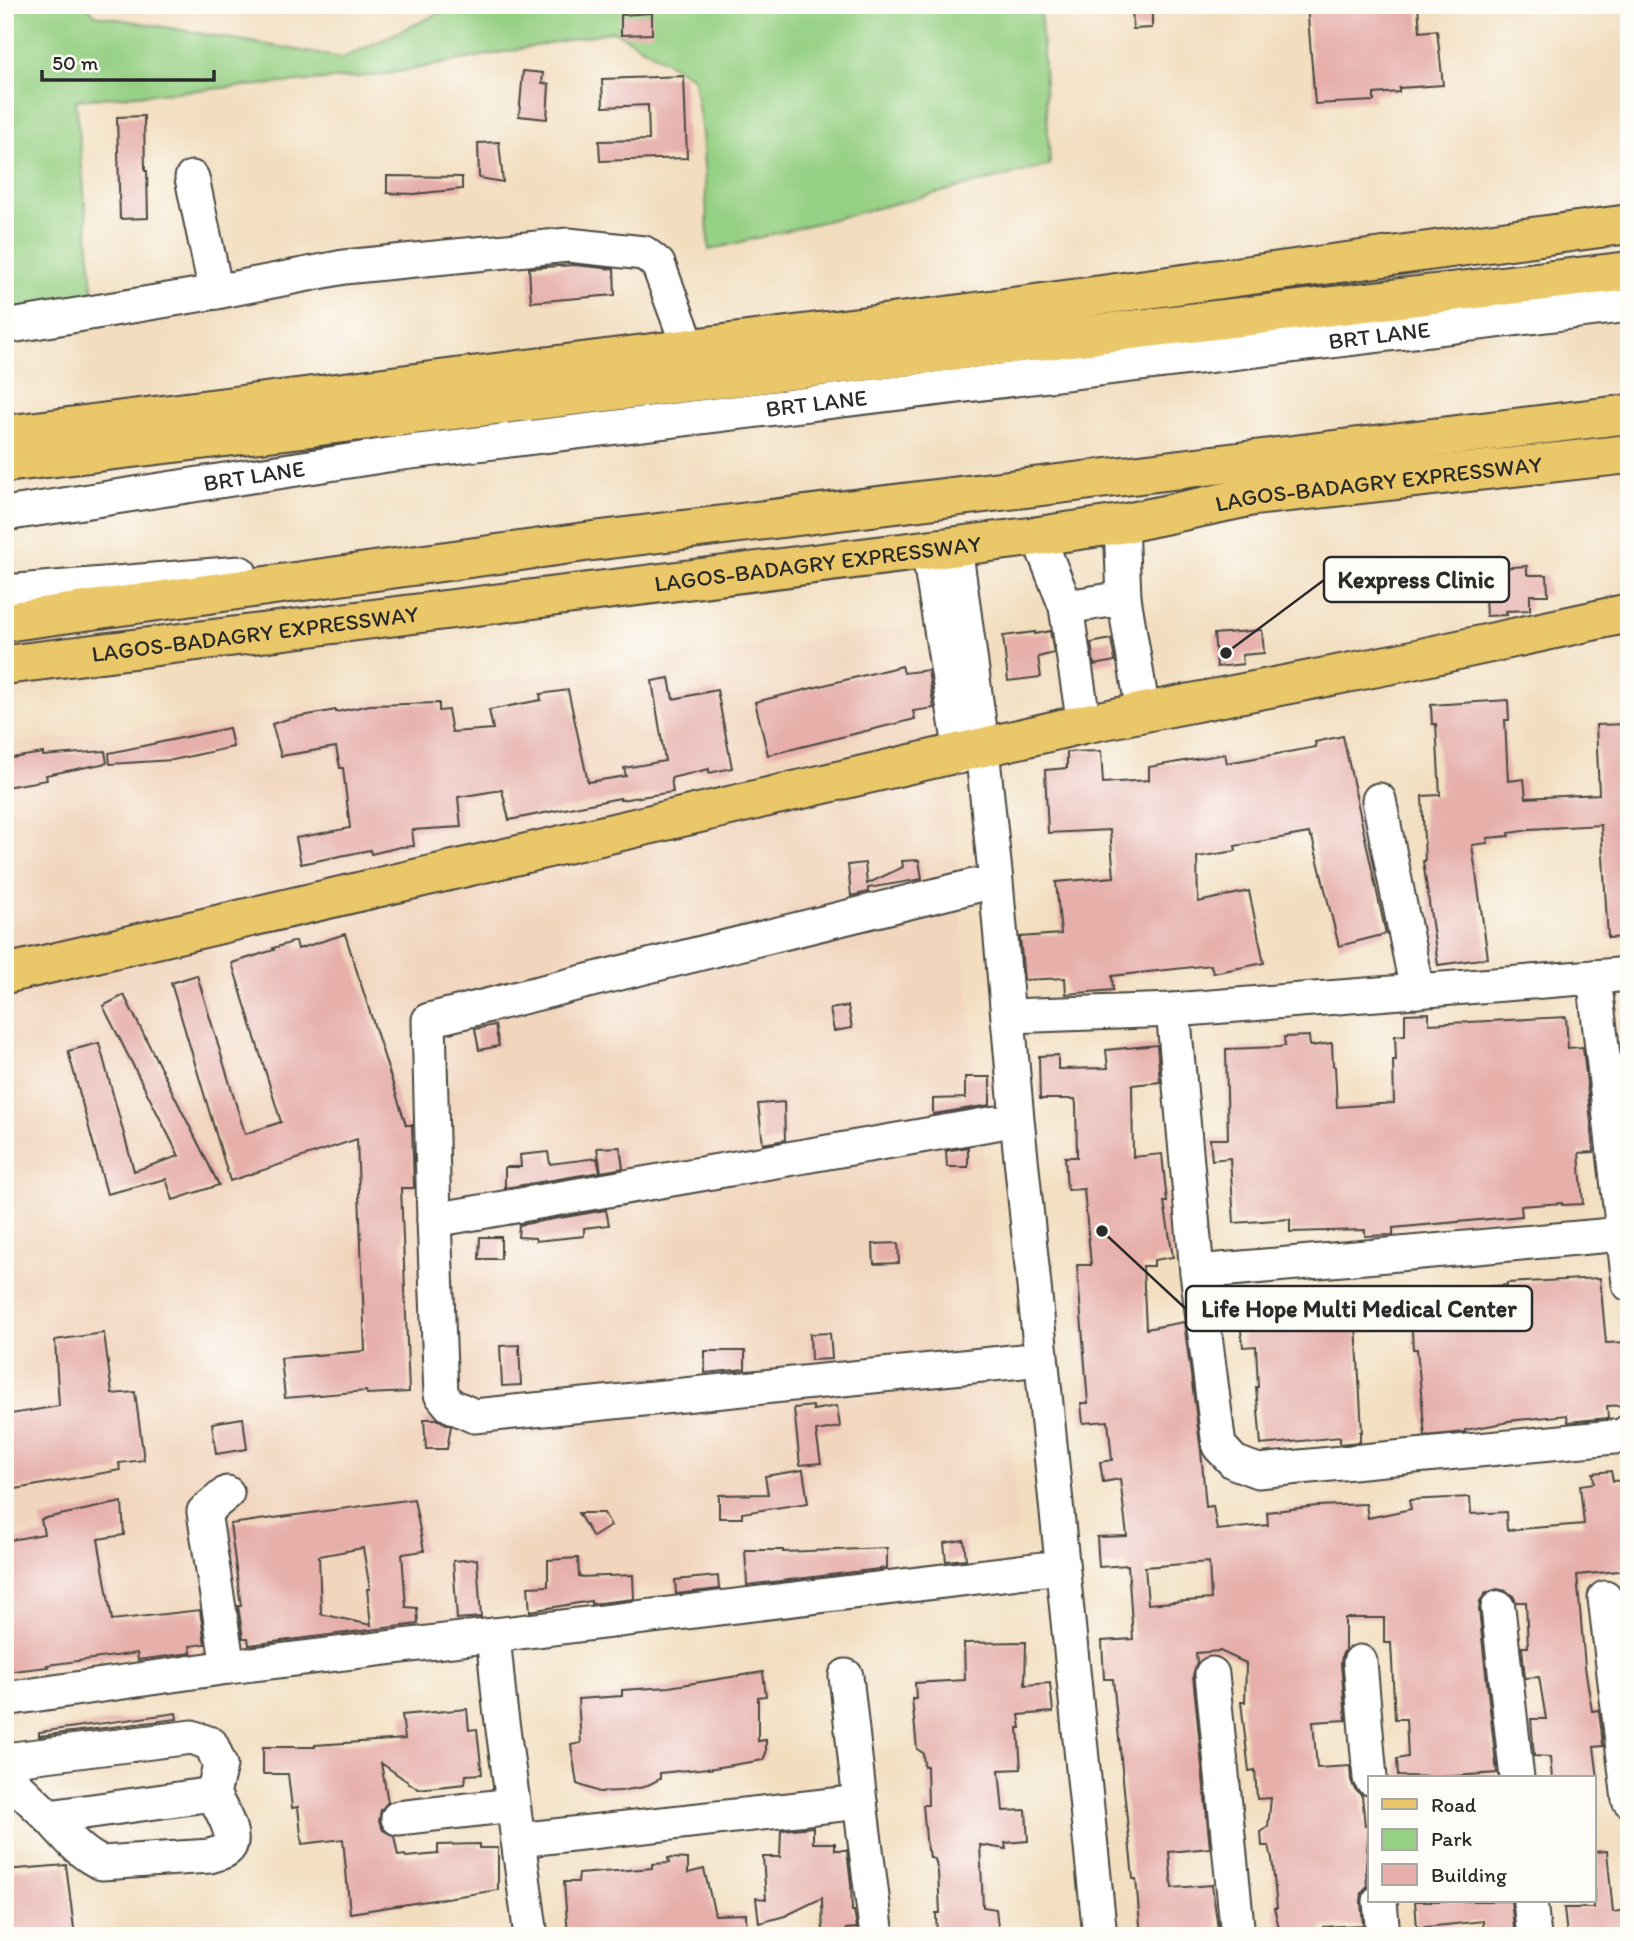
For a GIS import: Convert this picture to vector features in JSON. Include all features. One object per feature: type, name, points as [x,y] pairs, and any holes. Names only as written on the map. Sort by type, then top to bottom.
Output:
[{"type":"main road","points":[[5,435],[1019,306],[1629,224]]},
{"type":"main road","points":[[5,463],[1618,272]]},
{"type":"main road","name":"LAGOS-BADAGRY EXPRESSWAY","points":[[5,622],[585,542],[1629,411]]},
{"type":"main road","name":"LAGOS-BADAGRY EXPRESSWAY","points":[[5,665],[1038,536],[1121,524],[1254,496],[1629,454]]},
{"type":"main road","points":[[5,974],[969,742],[1081,705],[1394,647],[1629,598]]},
{"type":"main road","points":[[5,956],[284,888],[969,742],[1083,724],[1398,663],[1629,613]]},
{"type":"street","points":[[192,178],[216,292]]},
{"type":"street","points":[[5,327],[216,292],[344,267],[568,245],[644,253],[658,264],[689,348]]},
{"type":"street","name":"BRT LANE","points":[[5,514],[394,454],[1629,305]]},
{"type":"street","points":[[5,592],[305,568],[441,554],[1629,411]]},
{"type":"street","points":[[1121,524],[1124,598],[1140,694]]},
{"type":"street","points":[[1038,536],[1066,607],[1081,705]]},
{"type":"street","points":[[942,547],[969,742],[996,882],[1017,1119],[1100,1936]]},
{"type":"street","points":[[1066,607],[1124,598]]},
{"type":"street","points":[[969,742],[974,886],[996,1123],[1081,1936]]},
{"type":"street","points":[[1380,800],[1418,991]]},
{"type":"street","points":[[974,886],[429,1020],[441,1394],[450,1405],[474,1416],[1022,1360]]},
{"type":"street","points":[[1009,1016],[1173,1010],[1629,974]]},
{"type":"street","points":[[1594,977],[1629,1284]]},
{"type":"street","points":[[1173,1010],[1197,1272],[1219,1446],[1234,1462],[1258,1471],[1624,1436],[1629,1431]]},
{"type":"street","points":[[434,1220],[996,1123]]},
{"type":"street","points":[[1197,1272],[1623,1234]]},
{"type":"street","points":[[227,1493],[204,1512],[228,1667]]},
{"type":"street","points":[[5,1699],[228,1667],[1043,1569]]},
{"type":"street","points":[[1605,1598],[1629,1800]]},
{"type":"street","points":[[1498,1608],[1517,1776]]},
{"type":"street","points":[[493,1634],[500,1707],[531,1936]]},
{"type":"street","points":[[1360,1661],[1370,1776]]},
{"type":"street","points":[[1212,1674],[1238,1936]]},
{"type":"street","points":[[846,1676],[877,1936]]},
{"type":"street","points":[[5,1760],[192,1737],[211,1744],[220,1765],[213,1794],[232,1834],[231,1843],[226,1850],[210,1856],[102,1863],[77,1846],[5,1776]]},
{"type":"street","points":[[49,1817],[213,1794]]},
{"type":"street","points":[[518,1840],[860,1802]]},
{"type":"street","points":[[398,1818],[513,1805]]},
{"type":"street","points":[[1380,1902],[1383,1936]]},
{"type":"street","points":[[1530,1902],[1534,1936]]},
{"type":"shaded area","points":[[903,627],[947,765],[1019,1531],[5,1684],[5,745]]},
{"type":"green space","points":[[5,5],[87,5],[95,15],[343,58],[457,5],[1040,5],[1050,165],[709,250],[702,133],[694,78],[614,31],[382,75],[76,100],[96,324],[5,338]]},
{"type":"building","points":[[1132,5],[1152,5],[1152,28],[1133,29]]},
{"type":"building","points":[[1307,5],[1418,5],[1420,32],[1437,30],[1443,85],[1399,88],[1399,92],[1374,94],[1374,101],[1315,104]]},
{"type":"building","points":[[652,13],[652,34],[621,35],[621,15]]},
{"type":"building","points":[[523,71],[543,73],[542,83],[549,84],[547,119],[519,116]]},
{"type":"building","points":[[684,76],[687,158],[600,161],[599,141],[649,140],[648,105],[603,107],[602,79]]},
{"type":"building","points":[[144,116],[148,218],[120,219],[117,117]]},
{"type":"building","points":[[499,142],[503,182],[479,178],[478,143]]},
{"type":"building","points":[[387,176],[462,177],[462,189],[414,194],[387,193]]},
{"type":"building","points":[[574,265],[614,269],[615,295],[531,302],[529,268]]},
{"type":"building","points":[[1527,566],[1527,574],[1547,575],[1548,595],[1530,595],[1530,610],[1506,611],[1507,615],[1486,616],[1485,598],[1461,599],[1461,581],[1484,579],[1483,569]]},
{"type":"building","points":[[1262,630],[1264,653],[1242,655],[1243,664],[1217,667],[1214,634]]},
{"type":"building","points":[[1050,631],[1054,653],[1038,657],[1041,677],[1008,681],[1003,636]]},
{"type":"building","points":[[1111,639],[1115,661],[1094,665],[1091,643]]},
{"type":"building","points":[[902,666],[904,673],[928,670],[934,708],[913,711],[915,719],[768,755],[755,702]]},
{"type":"building","points":[[669,678],[673,699],[717,690],[732,768],[709,773],[709,769],[671,778],[673,792],[620,798],[509,820],[502,790],[458,797],[461,827],[412,830],[414,846],[371,854],[370,850],[301,864],[296,838],[350,828],[343,768],[340,768],[336,747],[281,756],[272,724],[291,718],[370,705],[439,703],[439,711],[448,710],[452,732],[493,729],[489,710],[541,700],[540,694],[568,690],[588,782],[626,776],[624,768],[665,761],[652,681]]},
{"type":"building","points":[[1508,700],[1509,720],[1505,720],[1508,781],[1524,779],[1526,798],[1599,794],[1596,725],[1629,724],[1629,937],[1608,938],[1601,825],[1530,829],[1509,833],[1509,836],[1487,838],[1488,843],[1472,845],[1488,958],[1438,965],[1423,861],[1422,796],[1440,795],[1436,724],[1432,724],[1431,705]]},
{"type":"building","points":[[229,728],[233,747],[173,760],[110,764],[109,753]]},
{"type":"building","points":[[1343,736],[1386,934],[1339,946],[1309,833],[1235,846],[1236,851],[1197,857],[1198,902],[1249,891],[1264,963],[1213,973],[1211,965],[1112,976],[1113,990],[1066,994],[1065,978],[1024,980],[1020,937],[1061,934],[1056,882],[1114,877],[1110,830],[1048,833],[1045,770],[1067,768],[1067,752],[1101,751],[1103,783],[1149,780],[1149,767],[1225,754],[1227,763],[1316,747],[1315,742]]},
{"type":"building","points":[[105,751],[107,763],[46,775],[47,780],[5,787],[5,759],[43,753],[43,756]]},
{"type":"building","points":[[919,860],[922,879],[868,888],[868,892],[851,896],[848,865],[865,863],[867,884],[903,867],[902,861]]},
{"type":"building","points":[[345,934],[406,1125],[412,1125],[414,1188],[401,1188],[409,1392],[367,1394],[366,1391],[285,1398],[281,1358],[365,1351],[357,1139],[230,1181],[171,983],[197,975],[245,1134],[281,1122],[232,963],[296,941],[298,949]]},
{"type":"building","points":[[124,995],[219,1185],[173,1200],[166,1179],[107,1194],[68,1051],[99,1043],[134,1171],[179,1156],[103,1006]]},
{"type":"building","points":[[848,1006],[852,1028],[834,1031],[830,1009]]},
{"type":"building","points":[[1429,1013],[1429,1024],[1566,1017],[1568,1048],[1583,1047],[1594,1152],[1579,1153],[1583,1204],[1521,1206],[1522,1216],[1393,1228],[1393,1235],[1365,1236],[1365,1230],[1290,1232],[1290,1219],[1234,1223],[1230,1158],[1212,1160],[1210,1139],[1228,1139],[1226,1049],[1285,1046],[1284,1037],[1309,1036],[1310,1046],[1332,1043],[1337,1107],[1394,1103],[1395,1036],[1405,1035],[1405,1014]]},
{"type":"building","points":[[495,1025],[499,1046],[479,1050],[475,1029]]},
{"type":"building","points":[[1157,1045],[1160,1082],[1132,1085],[1133,1157],[1162,1154],[1167,1202],[1164,1202],[1173,1257],[1154,1260],[1154,1266],[1143,1266],[1146,1329],[1184,1322],[1206,1507],[1213,1506],[1217,1530],[1268,1525],[1267,1512],[1366,1504],[1368,1518],[1411,1509],[1409,1500],[1470,1497],[1471,1514],[1506,1512],[1507,1530],[1584,1524],[1580,1485],[1594,1483],[1593,1473],[1611,1471],[1613,1481],[1629,1480],[1629,1570],[1577,1575],[1585,1667],[1592,1711],[1599,1710],[1603,1746],[1594,1747],[1598,1778],[1552,1776],[1550,1757],[1534,1756],[1531,1719],[1546,1719],[1539,1677],[1525,1678],[1522,1647],[1528,1647],[1526,1602],[1516,1602],[1506,1591],[1497,1589],[1486,1593],[1480,1601],[1497,1773],[1398,1776],[1397,1759],[1408,1757],[1406,1719],[1395,1719],[1391,1643],[1384,1643],[1384,1618],[1345,1618],[1345,1650],[1341,1664],[1346,1720],[1313,1722],[1317,1768],[1350,1766],[1354,1788],[1362,1796],[1365,1826],[1368,1825],[1367,1887],[1362,1893],[1361,1902],[1363,1925],[1323,1927],[1323,1931],[1281,1935],[1274,1908],[1277,1908],[1272,1858],[1269,1846],[1262,1846],[1261,1832],[1268,1827],[1271,1798],[1257,1799],[1255,1770],[1249,1771],[1241,1702],[1245,1702],[1246,1663],[1220,1651],[1196,1653],[1197,1663],[1193,1675],[1210,1848],[1169,1852],[1172,1888],[1212,1885],[1219,1936],[1141,1936],[1113,1679],[1104,1679],[1102,1641],[1133,1639],[1128,1565],[1099,1567],[1097,1537],[1127,1536],[1120,1479],[1103,1482],[1100,1462],[1112,1460],[1108,1421],[1083,1423],[1081,1403],[1088,1403],[1077,1265],[1091,1265],[1084,1189],[1067,1190],[1065,1157],[1077,1157],[1076,1104],[1075,1099],[1040,1099],[1039,1056],[1058,1055],[1058,1069],[1108,1068],[1106,1050]],"holes":[[[1209,1562],[1211,1599],[1148,1604],[1145,1567]]]},
{"type":"building","points":[[965,1077],[990,1077],[990,1105],[933,1114],[933,1099],[965,1098]]},
{"type":"building","points":[[784,1102],[785,1140],[763,1144],[758,1104]]},
{"type":"building","points":[[620,1147],[623,1168],[601,1172],[597,1148]]},
{"type":"building","points":[[968,1147],[968,1167],[947,1167],[946,1151]]},
{"type":"building","points":[[548,1152],[550,1164],[597,1158],[600,1172],[505,1188],[505,1167],[521,1167],[520,1155]]},
{"type":"building","points":[[606,1210],[609,1225],[584,1228],[584,1236],[536,1241],[535,1238],[518,1237],[519,1225]]},
{"type":"building","points":[[480,1237],[501,1237],[501,1259],[479,1259]]},
{"type":"building","points":[[898,1243],[899,1263],[874,1264],[873,1244]]},
{"type":"building","points":[[1600,1278],[1606,1343],[1629,1342],[1629,1405],[1607,1406],[1608,1418],[1568,1422],[1567,1415],[1508,1421],[1465,1432],[1425,1436],[1417,1349],[1413,1349],[1410,1299],[1455,1297],[1454,1290],[1507,1283]]},
{"type":"building","points":[[1297,1295],[1298,1310],[1355,1306],[1362,1432],[1360,1442],[1340,1444],[1340,1437],[1261,1445],[1256,1346],[1243,1347],[1240,1323],[1254,1322],[1254,1313],[1260,1313],[1260,1308],[1281,1310],[1280,1296]]},
{"type":"building","points":[[104,1333],[112,1394],[135,1392],[144,1460],[119,1463],[120,1470],[5,1491],[5,1415],[59,1406],[55,1340]]},
{"type":"building","points":[[830,1333],[832,1359],[811,1360],[810,1334]]},
{"type":"building","points":[[519,1345],[521,1385],[502,1386],[500,1346]]},
{"type":"building","points":[[705,1351],[745,1351],[745,1369],[705,1373]]},
{"type":"building","points":[[813,1406],[813,1410],[837,1406],[840,1427],[816,1431],[821,1463],[800,1465],[794,1408]]},
{"type":"building","points":[[243,1418],[247,1449],[216,1454],[212,1423]]},
{"type":"building","points":[[424,1419],[437,1419],[451,1426],[447,1449],[426,1449]]},
{"type":"building","points":[[803,1470],[808,1503],[742,1513],[742,1518],[719,1518],[719,1495],[768,1494],[765,1476]]},
{"type":"building","points":[[414,1499],[424,1551],[402,1554],[406,1607],[417,1608],[418,1624],[249,1645],[248,1638],[243,1638],[230,1524]],"holes":[[[363,1548],[370,1589],[367,1589],[371,1625],[321,1614],[319,1556]]]},
{"type":"building","points":[[122,1502],[124,1535],[98,1539],[112,1620],[200,1610],[205,1644],[190,1646],[191,1653],[138,1660],[137,1653],[5,1672],[5,1541],[44,1534],[41,1519]]},
{"type":"building","points":[[578,1513],[604,1513],[611,1526],[593,1537]]},
{"type":"building","points":[[964,1540],[966,1559],[946,1561],[944,1543]]},
{"type":"building","points":[[887,1548],[887,1568],[747,1585],[745,1550],[783,1552]]},
{"type":"building","points":[[578,1558],[579,1577],[633,1575],[634,1599],[591,1604],[591,1601],[530,1611],[528,1587],[548,1586],[548,1560]]},
{"type":"building","points":[[477,1559],[481,1617],[457,1619],[453,1561]]},
{"type":"building","points":[[718,1576],[719,1589],[676,1594],[675,1580]]},
{"type":"building","points":[[1026,1642],[1025,1685],[1050,1683],[1053,1712],[1019,1715],[1021,1769],[999,1770],[1003,1811],[1026,1810],[1028,1841],[1005,1843],[1006,1849],[980,1845],[983,1907],[996,1909],[999,1936],[937,1936],[936,1913],[940,1913],[938,1872],[935,1859],[930,1858],[927,1850],[923,1805],[928,1805],[927,1766],[924,1766],[923,1753],[917,1749],[912,1699],[916,1699],[915,1683],[965,1680],[964,1643]]},
{"type":"building","points":[[763,1672],[766,1696],[758,1697],[758,1741],[766,1740],[763,1760],[660,1773],[660,1779],[644,1787],[620,1791],[599,1792],[577,1784],[571,1745],[581,1743],[578,1699],[622,1696],[622,1690],[669,1687]]},
{"type":"building","points":[[467,1709],[469,1730],[477,1729],[482,1774],[466,1775],[465,1784],[418,1789],[381,1763],[388,1802],[381,1810],[379,1821],[383,1830],[394,1836],[398,1856],[438,1854],[438,1845],[479,1844],[479,1848],[498,1848],[498,1890],[350,1913],[343,1839],[302,1844],[298,1807],[292,1808],[288,1774],[263,1774],[263,1747],[315,1747],[405,1739],[402,1715]]},
{"type":"building","points":[[176,1713],[177,1719],[39,1736],[39,1732]]},
{"type":"building","points":[[813,1827],[813,1843],[835,1843],[835,1850],[847,1850],[852,1911],[857,1928],[846,1929],[846,1936],[823,1936],[822,1898],[785,1916],[759,1923],[756,1898],[766,1899],[763,1857],[780,1857],[781,1830]]},
{"type":"building","points":[[1607,1851],[1613,1912],[1629,1910],[1629,1934],[1567,1936],[1564,1908],[1594,1908],[1596,1852]]},
{"type":"building","points":[[668,1858],[688,1859],[688,1873],[704,1869],[715,1915],[746,1914],[747,1936],[568,1936],[564,1882],[578,1882],[579,1874],[652,1868],[652,1864],[669,1863]]},
{"type":"building","points":[[66,1865],[75,1936],[5,1936],[5,1870]]},
{"type":"building","points":[[1415,1902],[1511,1902],[1515,1936],[1484,1936],[1483,1921],[1417,1928]]},
{"type":"place","name":"Kexpress Clinic","points":[[1226,653]]},
{"type":"place","name":"Life Hope Multi Medical Center","points":[[1102,1231]]}]
